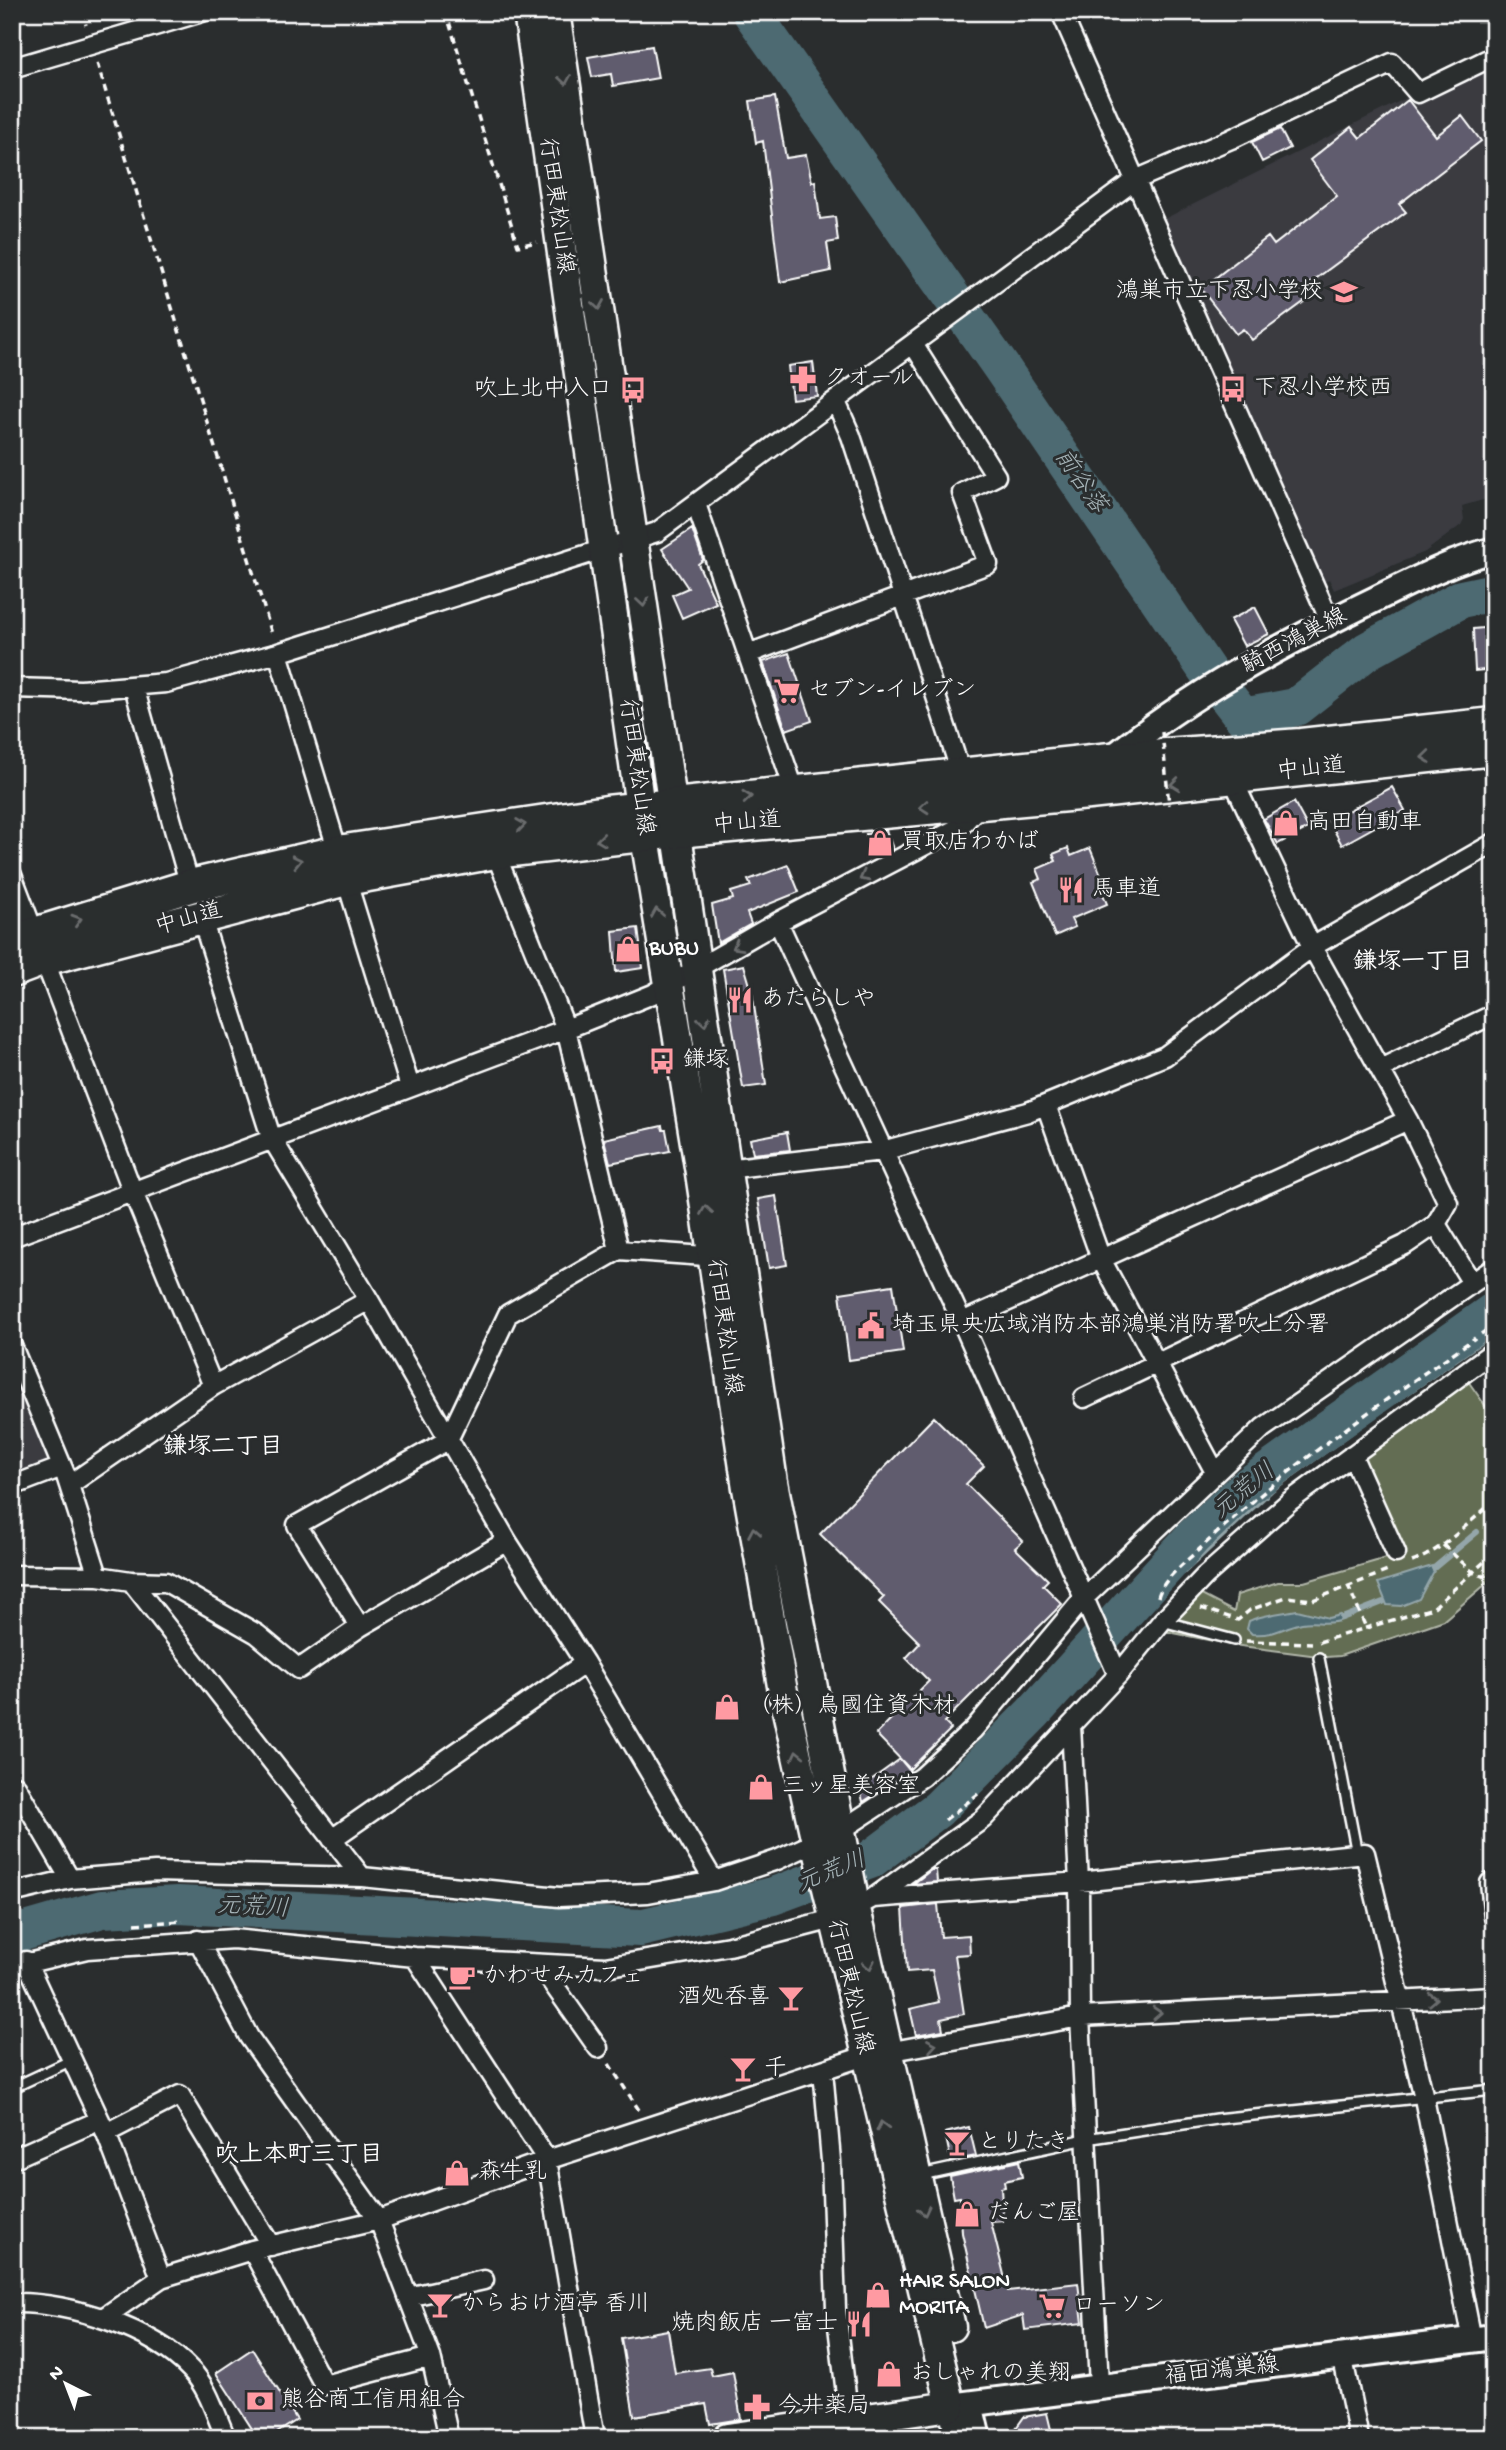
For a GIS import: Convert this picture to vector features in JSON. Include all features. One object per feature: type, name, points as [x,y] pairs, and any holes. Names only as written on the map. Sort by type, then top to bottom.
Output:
[{"type":"highway","name":"中山道","points":[[675,818],[795,792],[1111,759],[1301,745],[1494,724]]},
{"type":"highway","name":"中山道","points":[[12,971],[30,944],[190,886],[642,821],[983,802],[1494,749]]},
{"type":"highway","name":"中山道","points":[[30,944],[201,916],[342,865],[495,852],[642,821]]},
{"type":"main road","name":"行田東松山線","points":[[528,12],[642,821],[669,986],[713,1171]]},
{"type":"main road","name":"行田東松山線","points":[[555,12],[647,541],[675,818],[696,969],[713,1171],[726,1257],[773,1482],[829,1838],[850,1906],[876,2054],[960,2405]]},
{"type":"main road","name":"騎西鴻巣線","points":[[1111,759],[1185,702],[1330,621],[1438,571],[1494,550]]},
{"type":"main road","name":"行田東松山線","points":[[876,2054],[916,2177],[960,2405]]},
{"type":"main road","name":"福田鴻巣線","points":[[960,2405],[1099,2385],[1343,2358],[1483,2339]]},
{"type":"main road","points":[[727,2438],[857,2425],[960,2405]]},
{"type":"main road","points":[[958,2438],[960,2405]]},
{"type":"main road","points":[[960,2405],[978,2438]]},
{"type":"street","points":[[12,68],[202,12]]},
{"type":"street","points":[[1061,12],[1330,621]]},
{"type":"street","points":[[580,569],[647,541],[1135,180],[1231,139],[1392,63],[1418,93],[1494,55]]},
{"type":"street","points":[[748,654],[905,598],[988,564],[962,493],[996,477],[913,344]]},
{"type":"street","points":[[836,402],[851,436],[961,774]]},
{"type":"street","points":[[696,505],[795,792]]},
{"type":"street","points":[[12,688],[134,687],[166,683],[278,653],[605,551],[647,541]]},
{"type":"street","points":[[278,653],[410,1087]]},
{"type":"street","points":[[134,687],[190,886]]},
{"type":"street","points":[[1084,1398],[1405,1245],[1436,1224],[1448,1203],[1408,1120],[1312,947],[1232,778]]},
{"type":"street","points":[[12,1237],[271,1137],[566,1029],[669,986],[778,922],[960,827],[983,802]]},
{"type":"street","points":[[713,1171],[883,1151],[1046,1105],[1165,1056],[1312,947],[1494,843]]},
{"type":"street","points":[[495,852],[566,1029],[619,1250]]},
{"type":"street","points":[[12,875],[30,944],[213,1386]]},
{"type":"street","points":[[201,916],[271,1137],[508,1541],[585,1663],[714,1881]]},
{"type":"street","points":[[778,922],[962,1322],[1118,1675]]},
{"type":"street","points":[[1380,1069],[1494,1014]]},
{"type":"street","points":[[1046,1105],[1101,1259],[1215,1472]]},
{"type":"street","points":[[962,1322],[1408,1120]]},
{"type":"street","points":[[1436,1224],[1472,1283]]},
{"type":"street","points":[[360,1627],[297,1525],[448,1440],[509,1314],[619,1250],[726,1257]]},
{"type":"street","points":[[12,1893],[71,1879],[155,1872],[362,1877],[559,1897],[648,1893],[714,1881],[777,1860],[829,1838],[922,1777],[973,1731],[1083,1600],[1264,1428],[1494,1268]]},
{"type":"street","points":[[69,1485],[213,1386],[369,1300]]},
{"type":"street","points":[[12,1346],[69,1485],[98,1576]]},
{"type":"street","points":[[850,1906],[983,1819],[1118,1675],[1181,1601],[1290,1501],[1494,1351]]},
{"type":"street","points":[[1353,1455],[1396,1552]]},
{"type":"street","points":[[12,1486],[62,1467]]},
{"type":"street","points":[[12,1576],[98,1576],[166,1582],[257,1633],[299,1669],[360,1627],[508,1541]]},
{"type":"street","points":[[131,1580],[362,1877]]},
{"type":"street","points":[[332,1839],[585,1663]]},
{"type":"street","points":[[1071,1725],[1079,1882],[1080,2017],[1099,2385]]},
{"type":"street","points":[[12,1788],[16,1786],[71,1879]]},
{"type":"street","points":[[161,2278],[103,2127],[72,2060],[19,1964],[87,1949],[198,1940],[233,1940],[415,1957],[604,1967],[729,1946],[850,1906],[1365,1853],[1483,2339]]},
{"type":"street","points":[[1490,1883],[1494,1917]]},
{"type":"street","points":[[198,1940],[249,2037],[379,2220],[430,2357],[449,2438]]},
{"type":"street","points":[[415,1957],[547,2161],[595,2438]]},
{"type":"street","points":[[539,1964],[598,2048]]},
{"type":"street","points":[[103,2318],[161,2278],[252,2250],[379,2220],[547,2161],[876,2054],[1080,2017],[1494,1996]]},
{"type":"street","points":[[823,2070],[831,2161],[836,2309],[857,2425]]},
{"type":"street","points":[[12,2159],[103,2127],[180,2095],[271,2246]]},
{"type":"street","points":[[252,2250],[324,2385],[430,2357]]},
{"type":"street","points":[[408,2297],[484,2280]]},
{"type":"street","points":[[12,2303],[103,2318],[161,2343],[193,2372],[226,2438]]},
{"type":"street","points":[[1343,2358],[1359,2438]]},
{"type":"lane","points":[[1162,1621],[1234,1640]]},
{"type":"lane","points":[[1319,1658],[1357,1854]]},
{"type":"lane","points":[[12,2088],[72,2060]]},
{"type":"lane","points":[[916,2177],[1086,2139],[1216,2119],[1494,2091]]},
{"type":"path","points":[[82,12],[278,653]]},
{"type":"path","points":[[446,12],[518,246],[560,239]]},
{"type":"path","points":[[1162,732],[1169,805]]},
{"type":"path","points":[[1156,1595],[1174,1572],[1212,1536],[1298,1462],[1494,1325]]},
{"type":"path","points":[[1181,1601],[1238,1620],[1250,1610],[1286,1597],[1313,1600],[1427,1556],[1494,1501]]},
{"type":"path","points":[[1443,1545],[1473,1573],[1494,1580]]},
{"type":"path","points":[[1234,1640],[1313,1643],[1433,1608],[1494,1553]]},
{"type":"path","points":[[1348,1585],[1366,1628]]},
{"type":"path","points":[[939,1825],[980,1792]]},
{"type":"path","points":[[598,2048],[650,2127]]},
{"type":"shaded area","name":"鴻巣市立下忍小学校","points":[[1494,61],[1494,508],[1490,498],[1462,506],[1464,519],[1461,525],[1425,552],[1334,590],[1329,579],[1324,582],[1271,467],[1164,219],[1410,96]]},
{"type":"shaded area","points":[[12,1368],[53,1465],[12,1480]]},
{"type":"green space","points":[[1468,1381],[1494,1418],[1494,1577],[1444,1620],[1340,1656],[1326,1657],[1233,1645],[1164,1631],[1194,1591],[1234,1612],[1237,1595],[1278,1582],[1304,1582],[1390,1557],[1362,1460],[1366,1452]]},
{"type":"water","points":[[1432,1566],[1434,1571],[1419,1599],[1401,1606],[1387,1605],[1378,1583]]},
{"type":"water","points":[[1297,1610],[1329,1618],[1340,1615],[1342,1620],[1331,1623],[1302,1623],[1266,1634],[1252,1634],[1247,1629],[1249,1621],[1254,1619]]},
{"type":"building","points":[[652,46],[658,78],[613,86],[611,74],[592,77],[588,57]]},
{"type":"building","points":[[775,97],[786,158],[806,155],[812,182],[815,181],[820,219],[835,217],[838,241],[827,243],[831,271],[780,282],[763,141],[756,143],[750,101]]},
{"type":"building","points":[[1408,100],[1436,136],[1462,116],[1481,141],[1399,204],[1406,212],[1298,292],[1305,301],[1252,340],[1243,329],[1236,334],[1201,289],[1268,237],[1274,245],[1337,196],[1310,160],[1351,127],[1360,138]]},
{"type":"building","points":[[1280,129],[1290,148],[1262,162],[1252,142]]},
{"type":"building","points":[[813,362],[817,396],[792,399],[788,366]]},
{"type":"building","points":[[692,529],[703,560],[698,564],[716,603],[682,618],[672,595],[688,588],[662,549]]},
{"type":"building","points":[[1255,607],[1269,634],[1244,646],[1230,620]]},
{"type":"building","points":[[1494,627],[1494,669],[1475,671],[1473,629]]},
{"type":"building","points":[[789,653],[812,721],[786,730],[763,662]]},
{"type":"building","points":[[1392,787],[1405,810],[1342,845],[1329,821]]},
{"type":"building","points":[[1294,802],[1308,828],[1278,844],[1264,819]]},
{"type":"building","points":[[886,830],[893,849],[874,857],[866,834]]},
{"type":"building","points":[[1068,848],[1071,856],[1090,848],[1108,892],[1103,894],[1107,904],[1071,919],[1075,927],[1055,936],[1033,882],[1041,879],[1037,869],[1056,861],[1053,854]]},
{"type":"building","points":[[788,865],[799,892],[747,913],[751,924],[718,943],[712,905],[733,899],[731,892],[751,886],[748,880]]},
{"type":"building","points":[[638,928],[643,968],[616,972],[613,931]]},
{"type":"building","points":[[744,965],[752,992],[766,1085],[743,1088],[723,969]]},
{"type":"building","points":[[662,1126],[663,1130],[666,1130],[670,1151],[610,1163],[604,1139]]},
{"type":"building","points":[[787,1132],[790,1150],[753,1154],[750,1139]]},
{"type":"building","points":[[776,1196],[787,1265],[769,1268],[758,1199]]},
{"type":"building","points":[[893,1285],[903,1352],[849,1360],[840,1293]]},
{"type":"building","points":[[934,1417],[984,1466],[966,1484],[1023,1541],[1015,1548],[1048,1580],[1043,1585],[1062,1604],[944,1722],[951,1729],[910,1769],[876,1734],[929,1681],[906,1658],[920,1643],[879,1602],[884,1597],[820,1534]]},
{"type":"building","points":[[900,1759],[910,1771],[863,1802],[860,1788]]},
{"type":"building","points":[[931,1870],[936,1870],[937,1882],[913,1884]]},
{"type":"building","points":[[938,1904],[941,1937],[969,1935],[970,1954],[955,1955],[964,2014],[941,2019],[943,2030],[916,2035],[910,2009],[939,2002],[932,1970],[907,1972],[903,1908]]},
{"type":"building","points":[[969,2127],[976,2156],[951,2161],[945,2133]]},
{"type":"building","points":[[1019,2161],[1022,2177],[1004,2181],[1005,2187],[1001,2188],[1003,2221],[991,2222],[1008,2291],[1078,2283],[1083,2323],[1025,2330],[1023,2315],[984,2328],[962,2233],[960,2197],[954,2198],[950,2176]]},
{"type":"building","points":[[668,2330],[675,2373],[710,2368],[712,2376],[733,2372],[741,2419],[710,2424],[706,2404],[634,2416],[621,2338]]},
{"type":"building","points":[[252,2349],[297,2420],[269,2438],[258,2438],[216,2373]]},
{"type":"building","points":[[1047,2413],[1053,2438],[1009,2438],[1024,2417]]},
{"type":"waterway","name":"前谷落","points":[[751,12],[1001,367],[1208,672],[1243,717],[1296,707],[1367,651],[1461,599],[1494,592]]},
{"type":"waterway","name":"元荒川","points":[[12,1935],[102,1909],[178,1905],[640,1928],[773,1896],[870,1860],[938,1809],[1033,1713],[1193,1537],[1245,1488],[1494,1311]]},
{"type":"waterway","points":[[1395,1401],[1494,1332]]},
{"type":"waterway","points":[[1183,1572],[1272,1489],[1384,1408]]},
{"type":"waterway","points":[[1434,1568],[1477,1532]]},
{"type":"waterway","points":[[1342,1618],[1383,1602]]},
{"type":"place","name":"鴻巣市立下忍小学校","points":[[1344,292]]},
{"type":"place","name":"クオール","points":[[803,379]]},
{"type":"place","name":"下忍小学校西","points":[[1233,389]]},
{"type":"place","name":"吹上北中入口","points":[[633,390]]},
{"type":"place","name":"セブン-イレブン","points":[[787,691]]},
{"type":"place","name":"高田自動車","points":[[1286,823]]},
{"type":"place","name":"買取店わかば","points":[[880,843]]},
{"type":"place","name":"馬車道","points":[[1071,890]]},
{"type":"place","name":"BUBU","points":[[628,949]]},
{"type":"place","name":"あたらしや","points":[[740,1000]]},
{"type":"place","name":"鎌塚","points":[[662,1061]]},
{"type":"place","name":"埼玉県央広域消防本部鴻巣消防署吹上分署","points":[[871,1326]]},
{"type":"place","name":"（株）鳥國住資木材","points":[[727,1707]]},
{"type":"place","name":"三ッ星美容室","points":[[761,1787]]},
{"type":"place","name":"かわせみカフェ","points":[[462,1977]]},
{"type":"place","name":"酒処呑喜","points":[[791,1998]]},
{"type":"place","name":"千","points":[[743,2069]]},
{"type":"place","name":"とりたき","points":[[957,2143]]},
{"type":"place","name":"森牛乳","points":[[457,2173]]},
{"type":"place","name":"だんご屋","points":[[967,2214]]},
{"type":"place","name":"HAIR SALON MORITA","points":[[878,2295]]},
{"type":"place","name":"からおけ酒亭 香川","points":[[440,2305]]},
{"type":"place","name":"ローソン","points":[[1052,2306]]},
{"type":"place","name":"焼肉飯店 一富士","points":[[859,2324]]},
{"type":"place","name":"おしゃれの美翔","points":[[889,2374]]},
{"type":"place","name":"熊谷商工信用組合","points":[[260,2401]]},
{"type":"place","name":"今井薬局","points":[[757,2407]]},
{"type":"district","name":"鎌塚一丁目","points":[[1413,963]]},
{"type":"district","name":"鎌塚二丁目","points":[[223,1448]]},
{"type":"district","name":"吹上本町三丁目","points":[[299,2156]]}]
